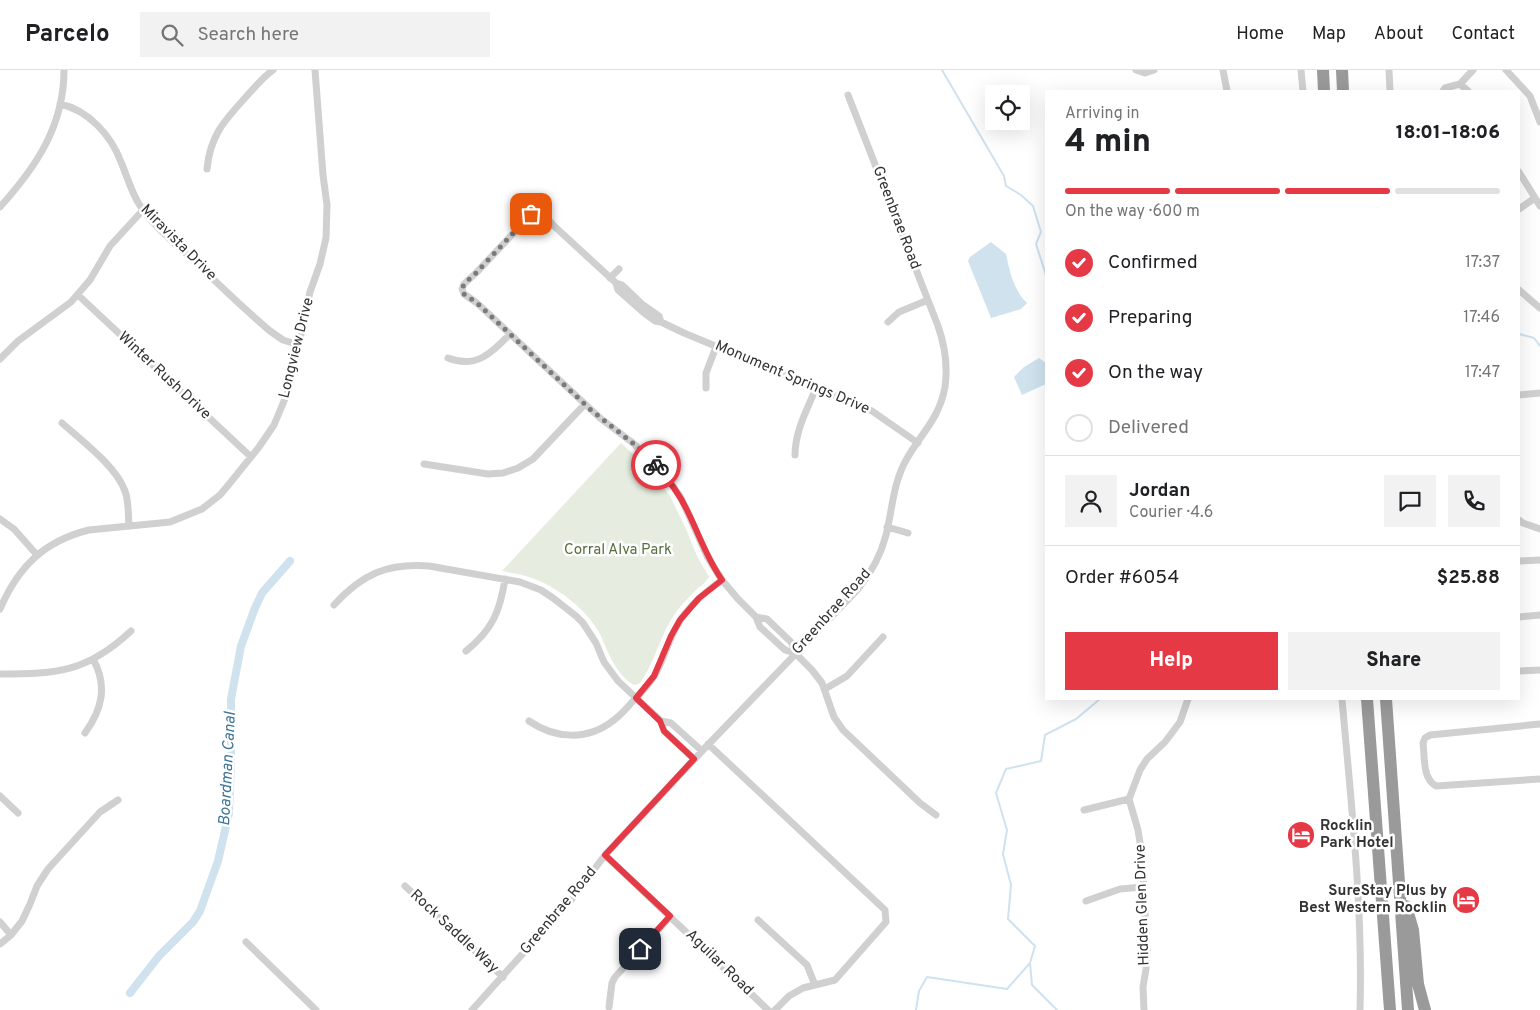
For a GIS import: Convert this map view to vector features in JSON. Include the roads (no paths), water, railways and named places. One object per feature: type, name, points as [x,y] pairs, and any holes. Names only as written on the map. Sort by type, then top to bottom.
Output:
[{"type":"highway","points":[[1323,70],[1324,90]]},
{"type":"highway","points":[[1342,70],[1343,90]]},
{"type":"highway","points":[[1367,700],[1390,1010]]},
{"type":"highway","points":[[1386,700],[1408,1010]]},
{"type":"highway","points":[[1399,882],[1413,930],[1418,984],[1425,1010]]},
{"type":"highway","points":[[1381,1010],[1383,915]]},
{"type":"street","points":[[0,206],[25,178],[41,154],[52,130],[60,104],[64,70]]},
{"type":"street","points":[[207,169],[212,142],[222,123],[260,81],[273,70]]},
{"type":"street","name":"Longview Drive","points":[[0,609],[12,585],[28,564],[37,555],[55,543],[78,533],[102,528],[170,522],[202,509],[220,495],[267,436],[280,412],[289,389],[310,292],[325,246],[327,205],[315,70]]},
{"type":"street","points":[[1136,70],[1145,73],[1154,70]]},
{"type":"street","points":[[1223,70],[1227,90]]},
{"type":"street","points":[[1301,70],[1303,90]]},
{"type":"street","points":[[1389,70],[1390,90]]},
{"type":"street","points":[[1444,90],[1460,84],[1473,70]]},
{"type":"street","points":[[1506,70],[1530,96],[1540,122]]},
{"type":"street","points":[[1460,84],[1467,90]]},
{"type":"street","name":"Greenbrae Road","points":[[472,1010],[572,899],[605,855],[867,578],[880,554],[900,473],[909,455],[930,426],[943,396],[946,378],[944,345],[848,95]]},
{"type":"street","name":"Miravista Drive","points":[[60,104],[81,113],[95,123],[106,136],[121,160],[133,194],[143,210],[162,231],[262,325],[283,340],[299,345]]},
{"type":"street","points":[[1520,174],[1540,206]]},
{"type":"street","name":"Monument Springs Drive","points":[[532,198],[553,225],[613,281],[618,290],[638,309],[655,321],[872,411],[918,443]]},
{"type":"street","points":[[1520,208],[1535,198]]},
{"type":"street","points":[[538,207],[464,284],[462,289],[464,294],[477,303],[600,418],[644,452],[681,498],[708,558],[722,580],[756,617],[760,627],[785,650],[795,653],[812,670],[825,688],[832,712],[843,730],[920,803],[936,815]]},
{"type":"street","points":[[0,359],[18,341],[78,295],[90,280],[110,246],[143,210]]},
{"type":"street","points":[[613,281],[619,269]]},
{"type":"street","points":[[1520,291],[1540,308]]},
{"type":"street","name":"Winter Rush Drive","points":[[78,295],[251,457]]},
{"type":"street","points":[[888,322],[899,312],[928,300]]},
{"type":"street","points":[[448,358],[461,362],[480,359],[495,350],[510,334]]},
{"type":"street","points":[[706,388],[706,373],[716,347]]},
{"type":"street","points":[[795,456],[796,438],[816,388]]},
{"type":"street","points":[[1520,395],[1540,393]]},
{"type":"street","points":[[424,464],[488,474],[503,473],[518,468],[533,459],[585,404]]},
{"type":"street","points":[[62,423],[111,468],[119,479],[128,503],[129,526]]},
{"type":"street","points":[[0,519],[14,529],[37,555]]},
{"type":"street","points":[[1520,521],[1540,529]]},
{"type":"street","points":[[887,527],[908,533]]},
{"type":"street","points":[[1520,561],[1540,560]]},
{"type":"street","points":[[334,605],[358,582],[377,572],[396,566],[429,566],[520,582],[541,590],[576,616],[590,632],[611,672],[660,721],[664,731],[694,759]]},
{"type":"street","points":[[466,651],[479,640],[491,625],[500,606],[505,579]]},
{"type":"street","points":[[529,721],[560,735],[582,735],[606,726],[621,714],[654,676],[680,620],[699,598],[722,580]]},
{"type":"street","points":[[1520,617],[1540,615]]},
{"type":"street","points":[[756,617],[767,619],[792,642],[795,653]]},
{"type":"street","points":[[0,674],[30,674],[72,668],[93,659],[113,647],[131,631]]},
{"type":"street","points":[[825,688],[847,676],[883,637]]},
{"type":"street","points":[[85,733],[95,717],[101,700],[101,679],[93,659]]},
{"type":"street","points":[[1520,671],[1540,670]]},
{"type":"street","points":[[1084,810],[1129,799],[1140,770],[1147,759],[1165,742],[1180,722],[1188,700]]},
{"type":"street","points":[[1342,700],[1356,859],[1361,963],[1360,1010]]},
{"type":"street","points":[[660,721],[671,723],[702,751]]},
{"type":"street","points":[[1540,724],[1430,735],[1425,738],[1423,743],[1427,778],[1431,784],[1436,786],[1540,779]]},
{"type":"street","points":[[708,744],[885,910],[886,922],[835,980],[803,988],[789,996],[775,1010]]},
{"type":"street","points":[[0,796],[18,813]]},
{"type":"street","name":"Hidden Glen Drive","points":[[1129,799],[1141,842],[1146,911],[1147,951],[1143,987],[1144,1010]]},
{"type":"street","points":[[1,941],[11,935],[27,913],[37,886],[48,869],[100,812],[118,800]]},
{"type":"street","name":"Aguilar Road","points":[[605,855],[768,1010]]},
{"type":"street","name":"Rock Saddle Way","points":[[405,886],[503,977]]},
{"type":"street","points":[[1086,901],[1120,889],[1143,887]]},
{"type":"street","points":[[609,1006],[611,987],[615,977],[670,916]]},
{"type":"street","points":[[758,920],[807,965],[815,985]]},
{"type":"street","points":[[0,923],[11,935]]},
{"type":"street","points":[[246,942],[316,1010]]},
{"type":"water","points":[[991,242],[1006,254],[1015,286],[1027,303],[1021,309],[991,318],[968,261],[970,257]]},
{"type":"water","points":[[1039,358],[1045,362],[1045,384],[1022,395],[1014,377],[1024,367]]},
{"type":"waterway","points":[[942,70],[1004,176],[1006,186],[1021,195],[1033,206],[1041,232],[1036,244],[1045,272]]},
{"type":"waterway","points":[[1520,334],[1534,338],[1540,346]]},
{"type":"waterway","name":"Boardman Canal","points":[[130,993],[159,956],[193,922],[200,911],[218,861],[229,813],[231,699],[241,646],[262,593],[290,561]]},
{"type":"waterway","points":[[1057,1010],[1032,985],[1030,963],[1035,946],[1008,919],[1011,885],[1003,854],[1007,830],[996,793],[1006,769],[1041,761],[1045,735],[1076,719],[1099,700]]},
{"type":"waterway","points":[[916,1010],[919,991],[927,977],[1007,989],[1030,963]]},
{"type":"place","name":"Rocklin Park Hotel","points":[[1301,835]]},
{"type":"place","name":"SureStay Plus by Best Western Rocklin","points":[[1466,900]]},
{"type":"park label","name":"Corral Alva Park","points":[[618,550]]}]
